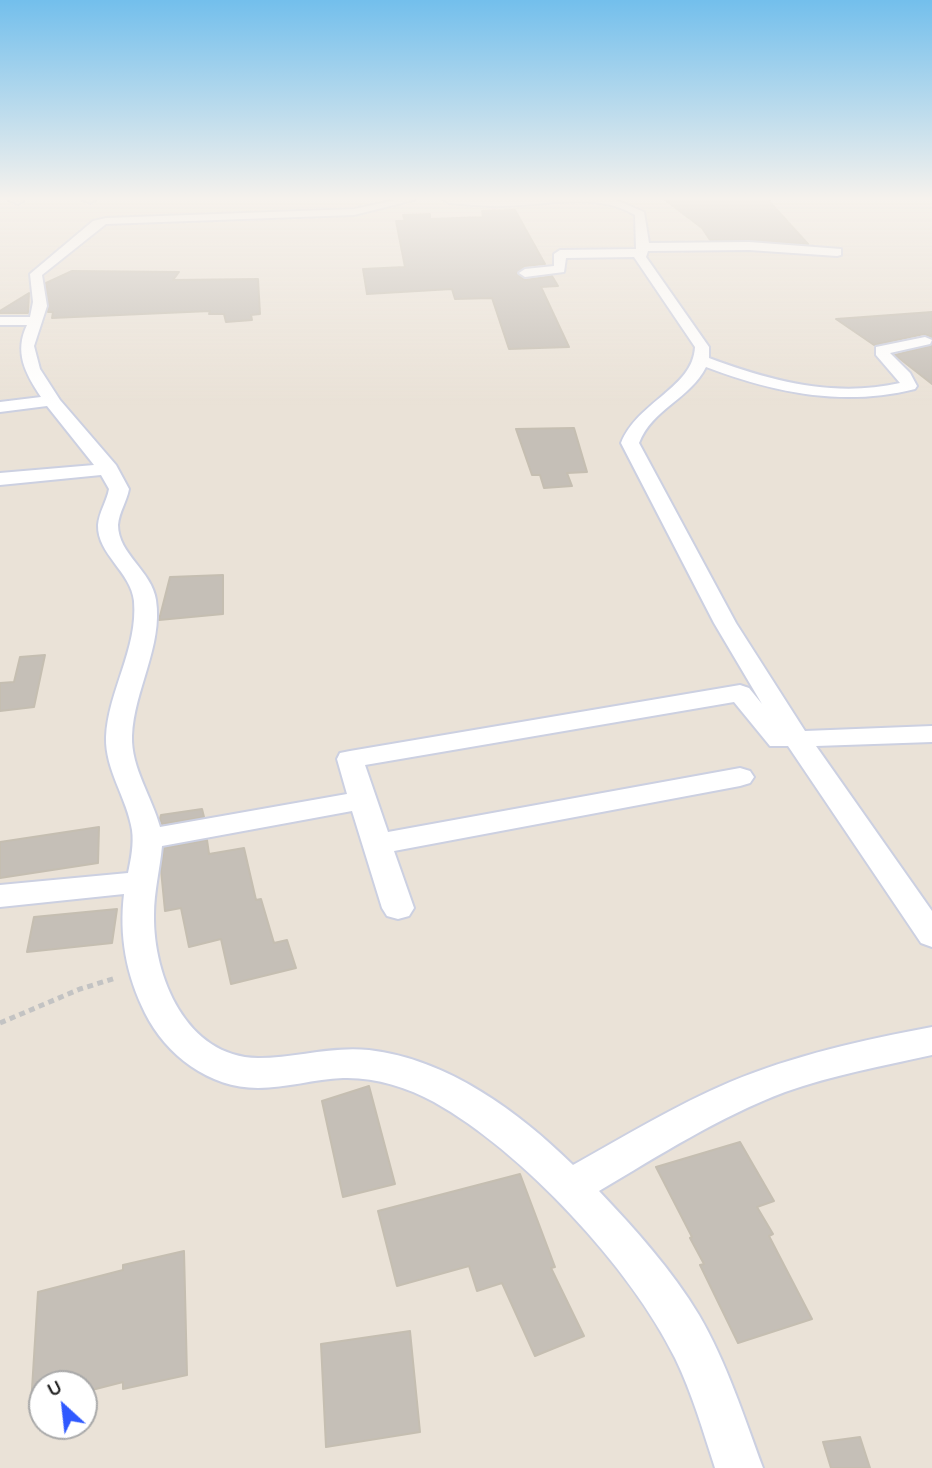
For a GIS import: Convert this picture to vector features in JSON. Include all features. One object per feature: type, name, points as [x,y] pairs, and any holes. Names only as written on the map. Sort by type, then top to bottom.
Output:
[{"type":"street","points":[[43,269],[36,274],[40,309],[26,347],[28,354],[52,400],[109,469],[120,493],[110,516],[109,534],[145,599],[144,635],[119,740],[147,839],[137,936],[144,969],[163,1012],[186,1043],[208,1060],[246,1074],[338,1063],[372,1065],[428,1081],[481,1111],[572,1186],[665,1300],[689,1340],[709,1385],[739,1468]]},
{"type":"street","points":[[525,273],[560,269]]},
{"type":"street","points":[[653,269],[702,347],[703,361],[697,373],[643,416],[630,443],[788,740],[932,935]]},
{"type":"street","points":[[0,321],[35,321]]},
{"type":"street","points":[[703,361],[741,376],[777,385],[824,393],[874,393],[909,386],[907,379],[888,362],[881,350],[925,341]]},
{"type":"street","points":[[0,407],[52,400]]},
{"type":"street","points":[[0,479],[109,469]]},
{"type":"street","points":[[398,908],[350,759],[740,693],[788,740],[932,734]]},
{"type":"street","points":[[377,844],[740,777]]},
{"type":"street","points":[[147,839],[363,800]]},
{"type":"street","points":[[0,896],[141,882]]},
{"type":"street","points":[[572,1186],[691,1118],[770,1082],[855,1057],[932,1041]]},
{"type":"path","points":[[0,1023],[80,989],[144,969]]},
{"type":"building","points":[[363,269],[522,269],[517,274],[525,280],[552,276],[558,286],[541,287],[569,347],[509,349],[492,298],[455,299],[452,289],[367,294]]},
{"type":"building","points":[[72,271],[179,272],[173,280],[258,279],[260,314],[251,315],[252,320],[226,322],[224,314],[209,314],[210,311],[52,318],[53,312],[48,312],[46,283]]},
{"type":"building","points":[[29,293],[28,313],[0,313],[0,311]]},
{"type":"building","points":[[932,312],[932,337],[924,334],[874,345],[836,319]]},
{"type":"building","points":[[932,345],[932,384],[895,355]]},
{"type":"building","points":[[574,428],[587,472],[567,473],[572,486],[544,488],[540,475],[532,475],[516,429]]},
{"type":"building","points":[[223,575],[223,614],[159,620],[170,577]]},
{"type":"building","points":[[45,655],[34,707],[0,711],[0,683],[14,682],[20,657]]},
{"type":"building","points":[[202,809],[204,817],[162,824],[160,819],[161,815]]},
{"type":"building","points":[[99,827],[98,863],[0,878],[0,842]]},
{"type":"building","points":[[207,840],[209,854],[244,848],[256,900],[261,899],[274,943],[287,940],[296,968],[231,984],[221,939],[189,947],[181,908],[165,911],[161,870],[164,848]]},
{"type":"building","points":[[117,909],[112,943],[27,952],[34,917]]},
{"type":"building","points":[[369,1086],[395,1184],[343,1197],[322,1101]]},
{"type":"building","points":[[740,1142],[774,1201],[757,1207],[773,1234],[769,1236],[812,1319],[738,1343],[700,1265],[704,1264],[690,1238],[692,1237],[656,1167]]},
{"type":"building","points":[[520,1174],[555,1267],[551,1268],[584,1336],[535,1356],[502,1283],[477,1291],[469,1266],[397,1286],[378,1211]]},
{"type":"building","points":[[184,1251],[187,1375],[123,1389],[123,1382],[98,1388],[98,1370],[33,1370],[38,1292],[123,1270],[123,1265]]},
{"type":"building","points":[[410,1331],[420,1432],[326,1447],[321,1344]]},
{"type":"building","points":[[860,1437],[870,1468],[831,1468],[823,1442]]}]
